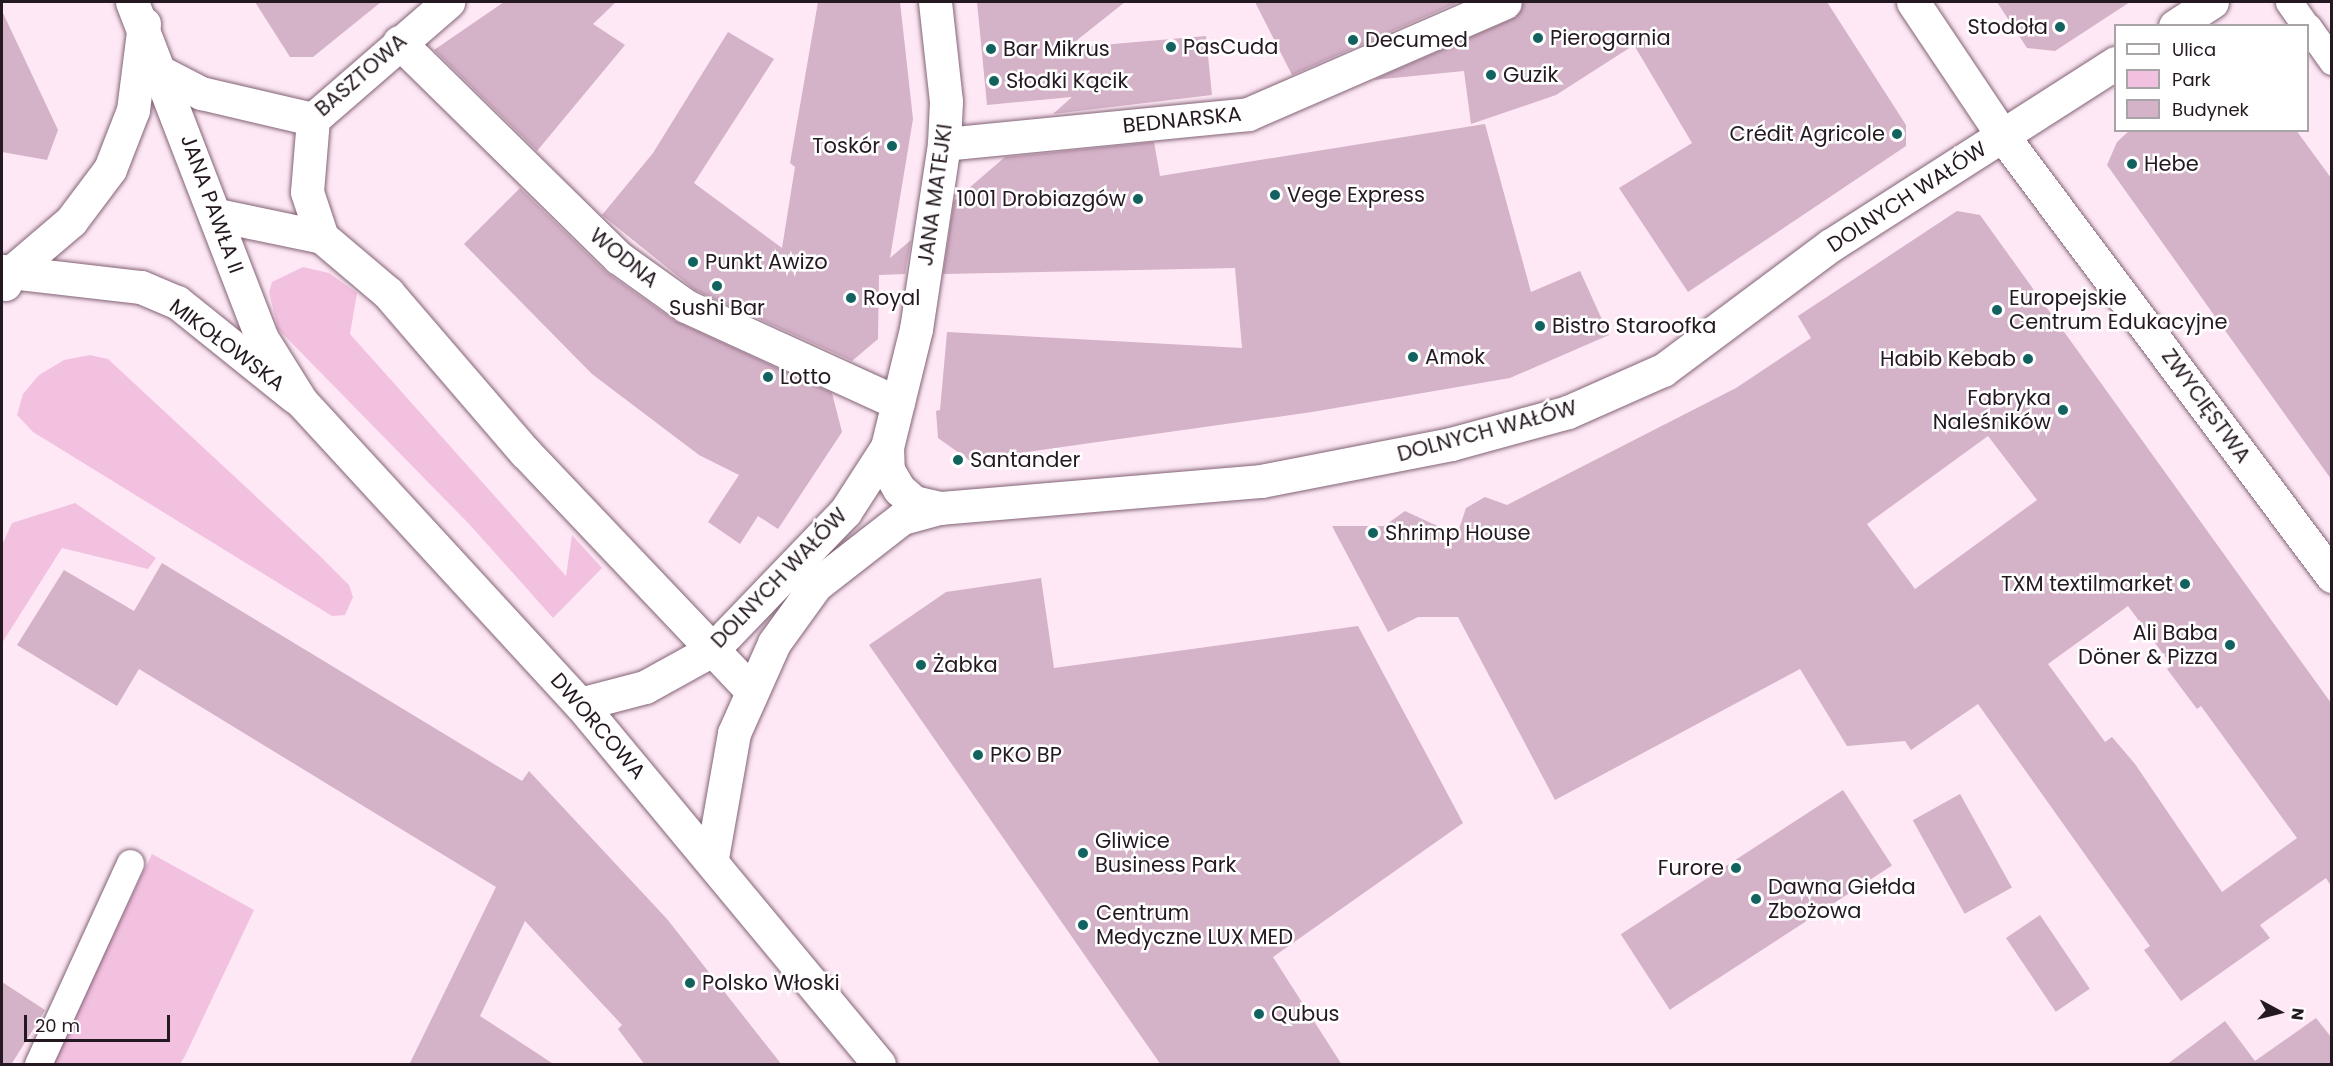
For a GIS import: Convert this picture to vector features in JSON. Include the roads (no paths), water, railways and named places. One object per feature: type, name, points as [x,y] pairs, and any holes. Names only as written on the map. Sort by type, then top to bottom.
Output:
[{"type":"street","name":"BASZTOWA","points":[[164,74],[201,93],[313,119],[399,42],[448,2]]},
{"type":"street","name":"JANA MATEJKI","points":[[899,489],[888,470],[887,447],[916,329],[944,144],[946,101],[935,2]]},
{"type":"street","name":"BEDNARSKA","points":[[944,144],[1248,114],[1505,2]]},
{"type":"street","name":"ZWYCIĘSTWA","points":[[1913,2],[2002,135],[2331,576]]},
{"type":"street","points":[[2178,24],[2212,2]]},
{"type":"street","name":"JANA PAWŁA II","points":[[138,13],[164,74],[261,337],[301,401]]},
{"type":"street","name":"MIKOŁOWSKA","points":[[4,278],[71,221],[110,169],[133,110],[138,13]]},
{"type":"street","name":"WODNA","points":[[399,42],[619,258],[686,306],[898,403]]},
{"type":"street","name":"DOLNYCH WAŁÓW","points":[[712,858],[734,733],[750,689],[816,585],[869,538],[902,518],[940,508],[1261,481],[1451,444],[1568,412],[1672,364],[1831,245],[2114,64]]},
{"type":"street","points":[[313,119],[307,192],[322,237]]},
{"type":"street","points":[[217,215],[322,237],[388,293],[525,452],[750,689]]},
{"type":"street","name":"MIKOŁOWSKA","points":[[4,278],[100,280],[141,287],[177,302],[301,401]]},
{"type":"street","name":"DWORCOWA","points":[[301,401],[580,704],[712,858],[879,1065]]},
{"type":"street","name":"DOLNYCH WAŁÓW","points":[[580,704],[645,687],[712,650],[845,512],[887,447]]},
{"type":"street","name":"DOLNYCH WAŁÓW","points":[[899,489],[914,502],[940,508]]},
{"type":"lane","points":[[2289,2],[2306,24]]},
{"type":"lane","points":[[2309,29],[2331,61]]},
{"type":"lane","points":[[38,1065],[130,863]]},
{"type":"place","name":"Stodoła","points":[[2060,27]]},
{"type":"place","name":"Pierogarnia","points":[[1538,38]]},
{"type":"place","name":"Decumed","points":[[1353,40]]},
{"type":"place","name":"PasCuda","points":[[1171,47]]},
{"type":"place","name":"Bar Mikrus","points":[[991,49]]},
{"type":"place","name":"Guzik","points":[[1491,75]]},
{"type":"place","name":"Słodki Kącik","points":[[994,81]]},
{"type":"place","name":"Crédit Agricole","points":[[1897,134]]},
{"type":"place","name":"Toskór","points":[[892,146]]},
{"type":"place","name":"Hebe","points":[[2132,164]]},
{"type":"place","name":"Vege Express","points":[[1275,195]]},
{"type":"place","name":"1001 Drobiazgów","points":[[1138,199]]},
{"type":"place","name":"Punkt Awizo","points":[[693,262]]},
{"type":"place","name":"Sushi Bar","points":[[717,286]]},
{"type":"place","name":"Royal","points":[[851,298]]},
{"type":"place","name":"Europejskie Centrum Edukacyjne","points":[[1997,310]]},
{"type":"place","name":"Bistro Staroofka","points":[[1540,326]]},
{"type":"place","name":"Amok","points":[[1413,357]]},
{"type":"place","name":"Habib Kebab","points":[[2028,359]]},
{"type":"place","name":"Lotto","points":[[768,377]]},
{"type":"place","name":"Fabryka Naleśników","points":[[2063,410]]},
{"type":"place","name":"Santander","points":[[958,460]]},
{"type":"place","name":"Shrimp House","points":[[1373,533]]},
{"type":"place","name":"TXM textilmarket","points":[[2185,584]]},
{"type":"place","name":"Ali Baba Döner & Pizza","points":[[2230,645]]},
{"type":"place","name":"Żabka","points":[[921,665]]},
{"type":"place","name":"PKO BP","points":[[978,755]]},
{"type":"place","name":"Gliwice Business Park","points":[[1083,853]]},
{"type":"place","name":"Furore","points":[[1736,868]]},
{"type":"place","name":"Dawna Giełda Zbożowa","points":[[1756,899]]},
{"type":"place","name":"Centrum Medyczne LUX MED","points":[[1083,925]]},
{"type":"place","name":"Polsko Włoski","points":[[690,983]]},
{"type":"place","name":"Qubus","points":[[1259,1014]]}]
